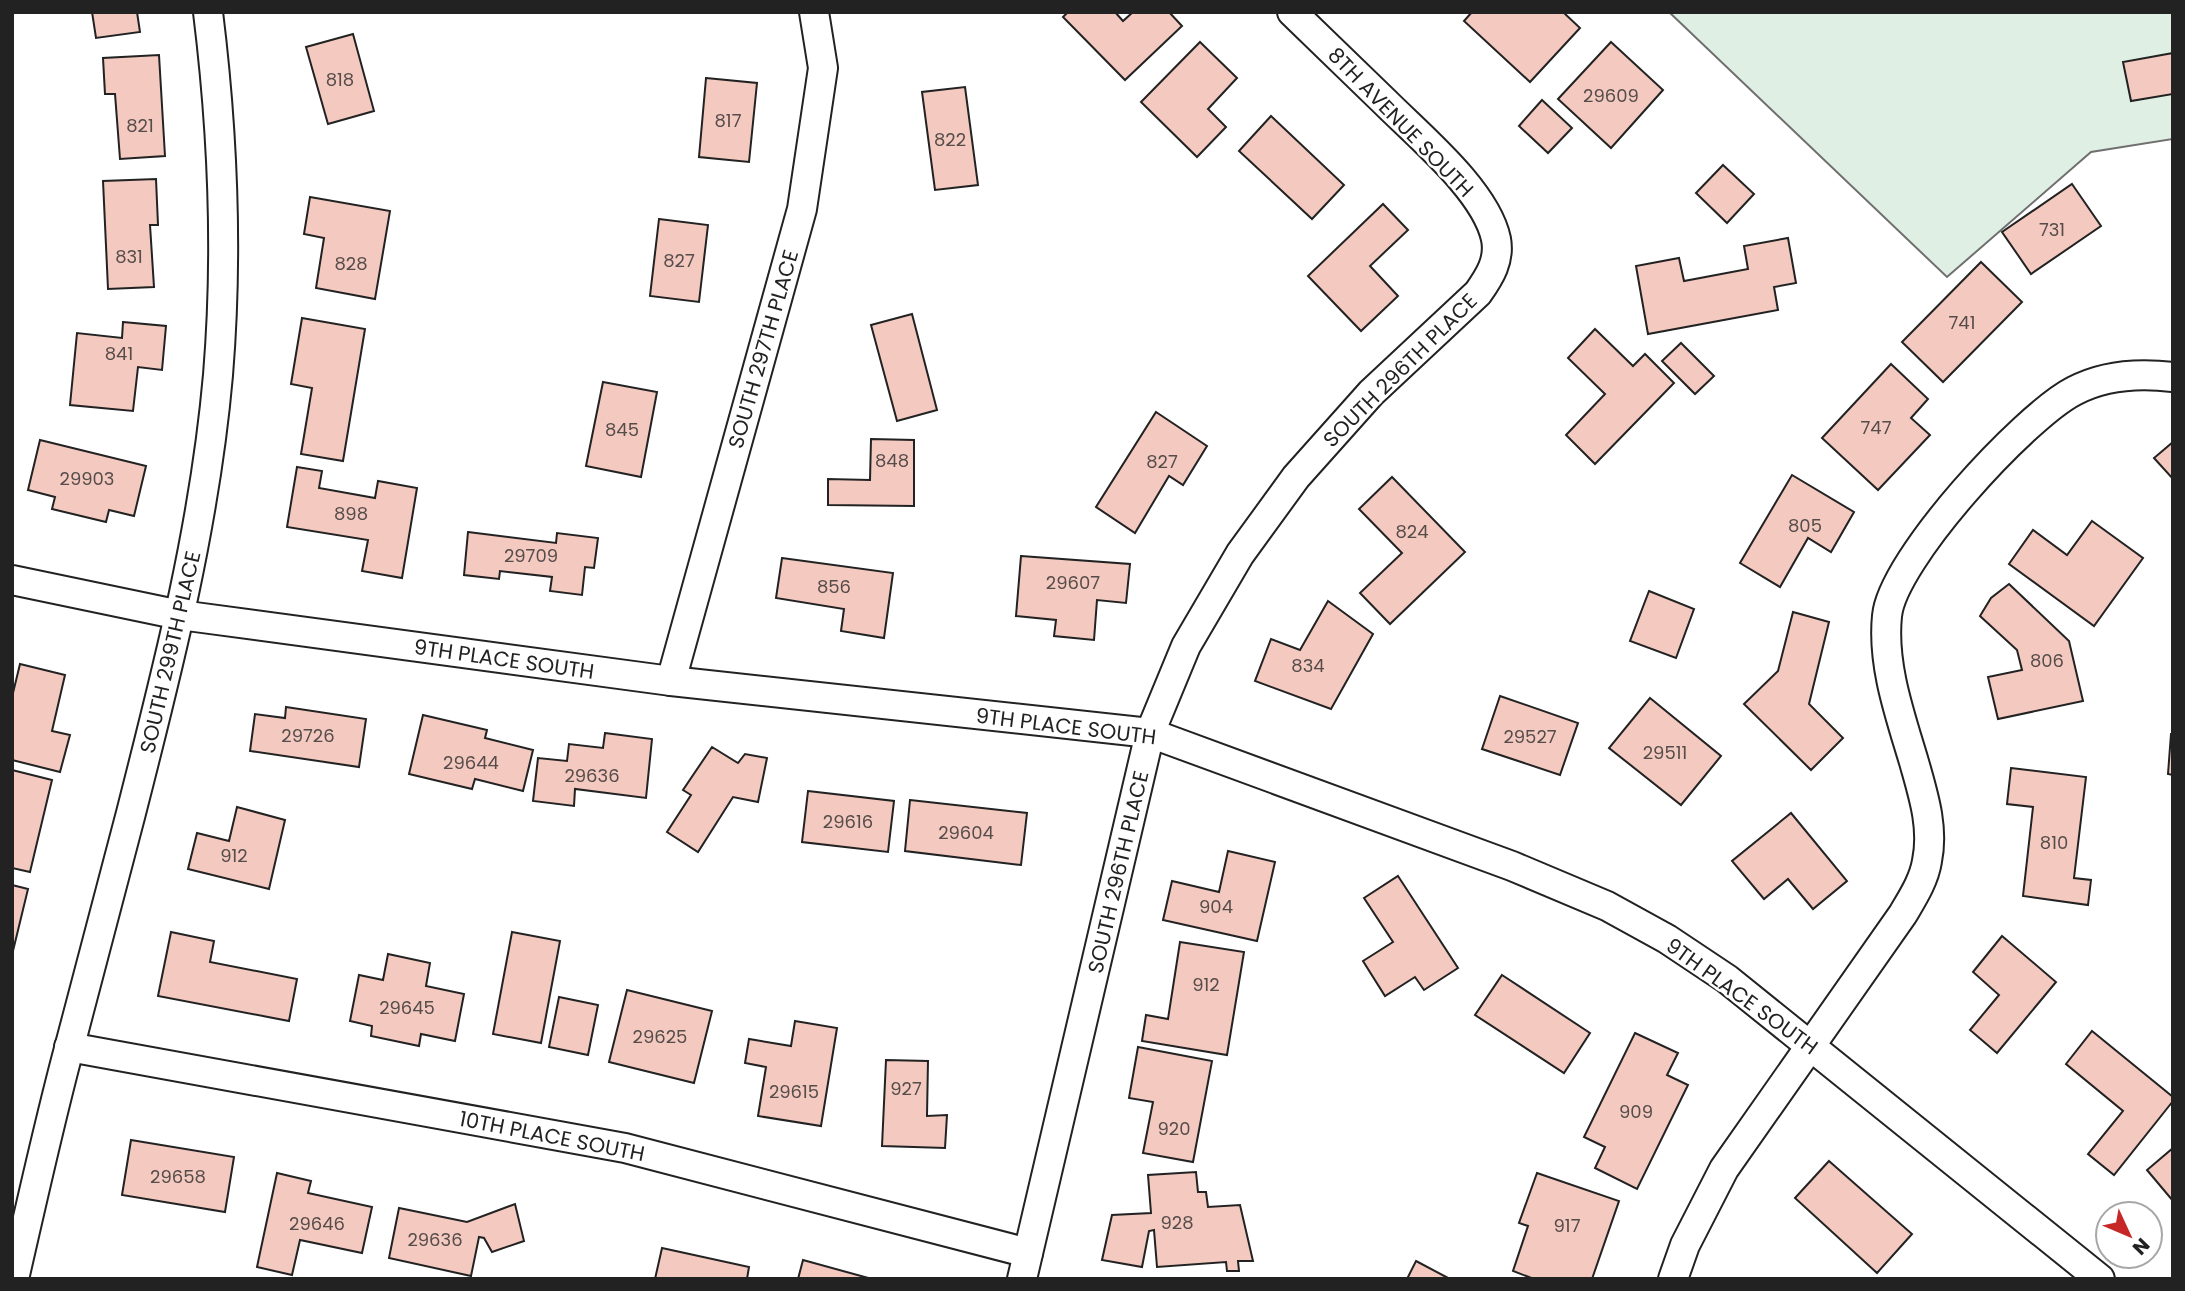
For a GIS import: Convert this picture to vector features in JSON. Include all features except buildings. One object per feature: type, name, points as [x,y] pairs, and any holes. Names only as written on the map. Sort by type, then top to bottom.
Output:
[{"type":"street","name":"SOUTH 299TH PLACE","points":[[14,1279],[69,1047],[180,615],[208,459],[218,375],[224,269],[217,84],[208,12]]},
{"type":"street","name":"SOUTH 297TH PLACE","points":[[671,681],[802,209],[823,68],[814,12]]},
{"type":"street","name":"8TH AVENUE SOUTH","points":[[1292,12],[1457,175],[1490,220],[1496,242]]},
{"type":"street","name":"SOUTH 296TH PLACE","points":[[1025,1266],[1150,733],[1186,646],[1240,554],[1296,477],[1371,393],[1478,293],[1496,261],[1496,242]]},
{"type":"street","points":[[1673,1279],[1685,1245],[1724,1169],[1903,914],[1921,881],[1927,863],[1930,842],[1924,795],[1903,725],[1886,647],[1887,614],[1892,593],[1903,570],[1962,494],[2015,438],[2058,401],[2075,390],[2098,381],[2126,376],[2173,377]]},
{"type":"street","name":"9TH PLACE SOUTH","points":[[12,580],[180,615],[671,681],[1150,733],[1512,866],[1606,906],[1667,939],[1727,979],[2100,1279]]},
{"type":"street","name":"10TH PLACE SOUTH","points":[[69,1047],[625,1148],[1025,1266]]},
{"type":"green space","points":[[1669,12],[2173,12],[2173,139],[2091,152],[1947,277]]}]
